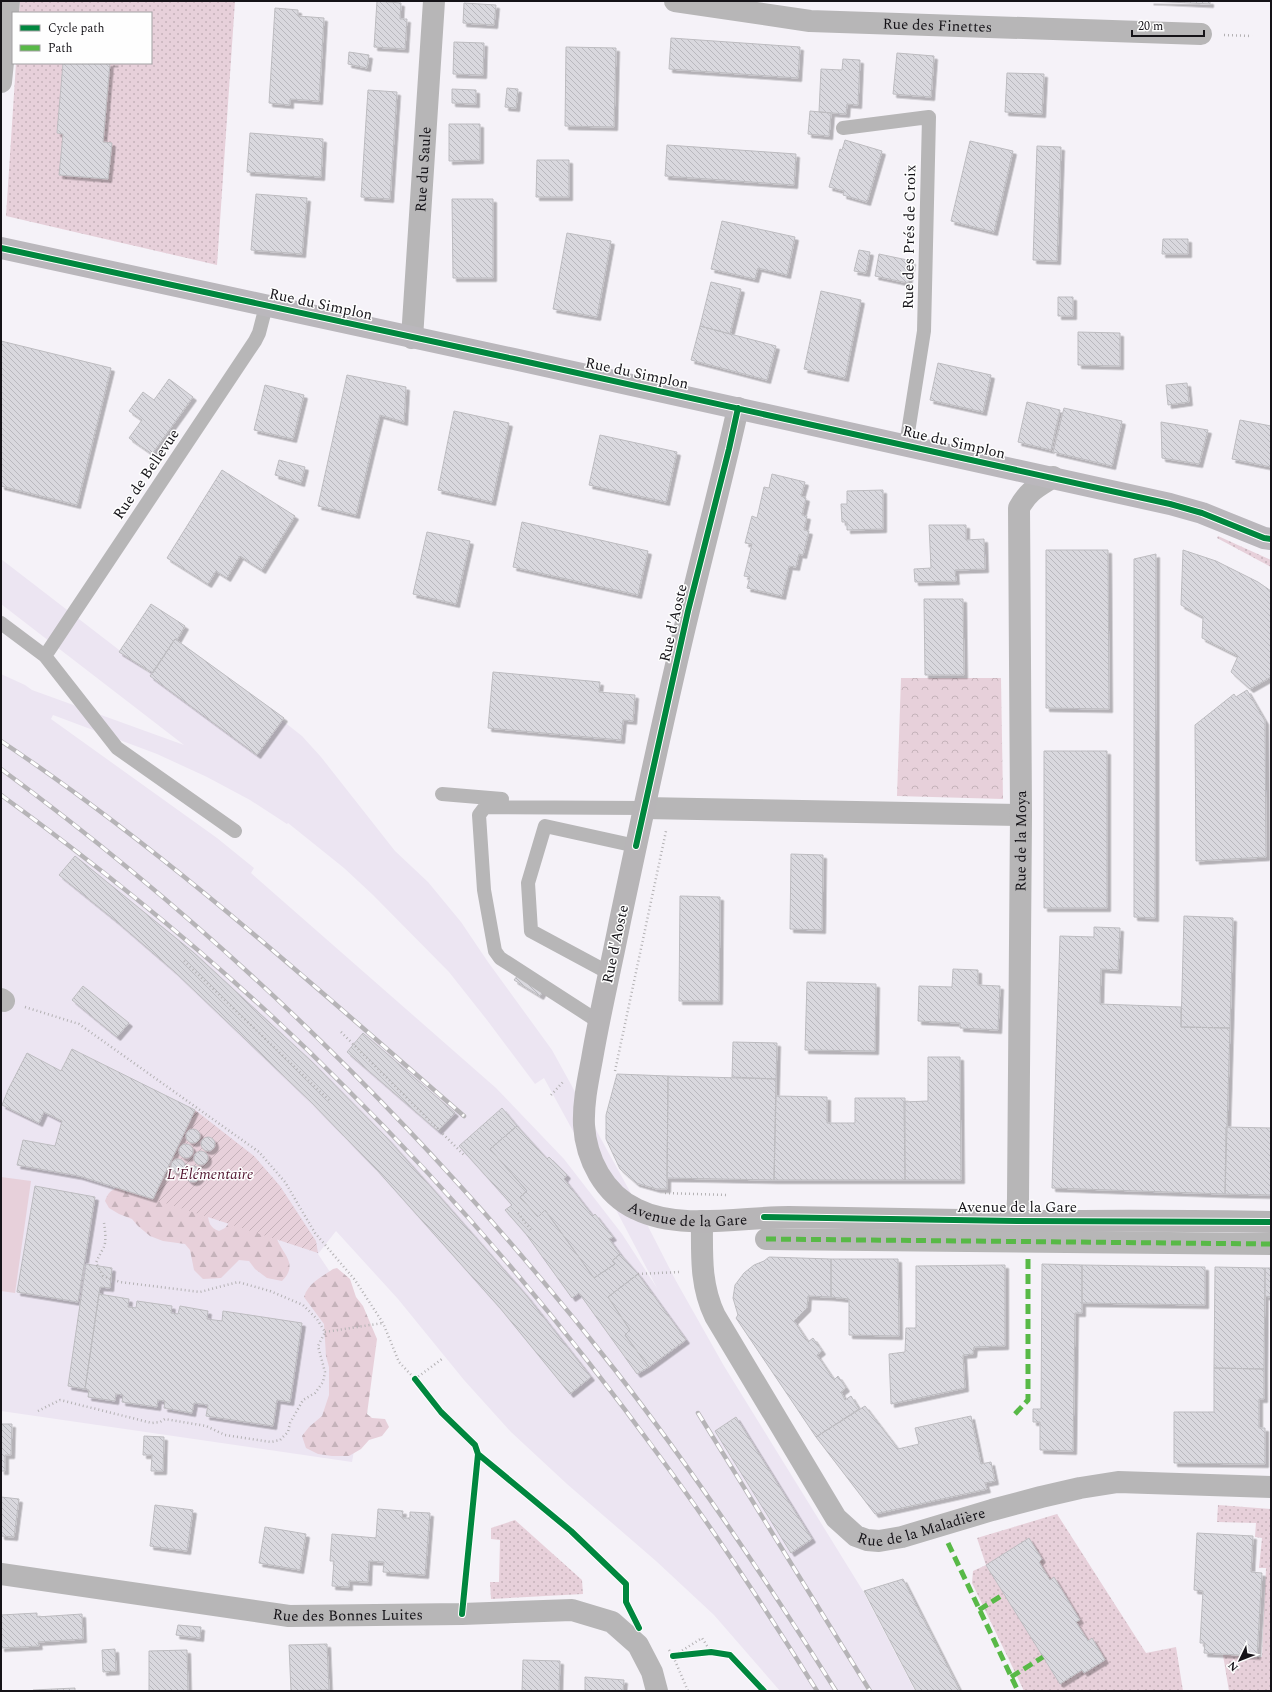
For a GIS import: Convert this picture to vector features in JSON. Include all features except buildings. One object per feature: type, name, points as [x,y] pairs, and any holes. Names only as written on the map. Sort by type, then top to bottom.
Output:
[{"type":"main road","name":"Rue du Simplon","points":[[1,248],[906,444],[1170,504],[1202,513],[1269,540]]},
{"type":"street","points":[[1,82],[9,1]]},
{"type":"street","name":"Rue du Saule","points":[[412,338],[434,1]]},
{"type":"street","name":"Rue des Finettes","points":[[675,1],[810,21],[1201,34]]},
{"type":"street","name":"Rue d'Aoste","points":[[589,1154],[585,1131],[584,1109],[599,1022],[644,808],[688,611],[738,408]]},
{"type":"street","name":"Rue de la Moya","points":[[1017,1221],[1020,815],[1019,508],[1024,498],[1033,489],[1053,478]]},
{"type":"street","points":[[644,808],[1020,815]]},
{"type":"street","name":"Avenue de la Gare","points":[[589,1154],[596,1170],[614,1194],[635,1209],[659,1217],[702,1221],[764,1217],[1017,1221],[1271,1222]]},
{"type":"street","name":"Rue de la Maladière","points":[[702,1221],[704,1288],[715,1316],[836,1518],[856,1536],[867,1540],[879,1541],[902,1537],[992,1510],[1035,1499],[1080,1488],[1118,1482],[1271,1487]]},
{"type":"street","points":[[766,1239],[1271,1244]]},
{"type":"street","name":"Rue des Bonnes Luites","points":[[1,1574],[289,1616],[462,1614],[572,1610],[612,1622],[638,1645],[654,1681]]},
{"type":"lane","name":"Rue des Prés de Croix","points":[[842,128],[929,117],[924,331],[906,444]]},
{"type":"lane","name":"Rue de Bellevue","points":[[45,656],[255,341],[259,333],[266,306]]},
{"type":"lane","points":[[1,623],[45,656],[117,748],[235,831]]},
{"type":"lane","points":[[442,794],[621,809],[644,808]]},
{"type":"lane","points":[[485,807],[644,808],[599,1022],[500,958],[494,951],[484,890],[479,814],[485,807]]},
{"type":"lane","points":[[609,973],[531,931],[528,883],[545,826],[636,846]]},
{"type":"path","points":[[1201,34],[1252,36]]},
{"type":"path","points":[[614,1075],[666,831]]},
{"type":"path","points":[[184,961],[330,1100]]},
{"type":"path","points":[[3,1000],[79,1024],[259,1152],[285,1182],[315,1233],[354,1280],[383,1323],[399,1362],[415,1379],[441,1412],[475,1445],[478,1454],[462,1614]]},
{"type":"path","points":[[341,1032],[464,1155],[466,1154]]},
{"type":"path","points":[[665,1192],[733,1196]]},
{"type":"path","points":[[518,1213],[531,1230]]},
{"type":"path","points":[[104,1223],[104,1248],[99,1254],[96,1264],[103,1276],[120,1282],[200,1292],[238,1282],[270,1292],[303,1305],[317,1319],[325,1332]]},
{"type":"path","points":[[638,1274],[681,1272]]},
{"type":"path","points":[[325,1332],[383,1323]]},
{"type":"path","points":[[38,1411],[60,1400],[152,1423],[160,1422],[165,1419],[206,1426],[224,1435],[271,1442],[280,1440],[288,1432],[290,1423],[303,1400],[315,1392],[323,1382],[325,1372],[318,1346],[325,1332]]},
{"type":"path","points":[[415,1379],[442,1358]]},
{"type":"path","points":[[478,1454],[571,1531],[626,1584],[626,1602],[629,1609]]},
{"type":"path","points":[[654,1681],[702,1638],[711,1652]]},
{"type":"shaded area","points":[[1,559],[149,673],[172,639],[302,736],[321,757],[395,851],[428,882],[461,922],[552,1050],[633,1197],[676,1281],[724,1366],[863,1591],[915,1691],[780,1691],[714,1615],[656,1561],[567,1484],[511,1432],[464,1380],[398,1299],[336,1231],[318,1254],[366,1326],[373,1342],[352,1462],[1,1411],[1,674],[25,685],[32,690],[184,745],[1,604]],"holes":[[[53,715],[157,754],[207,777],[250,800],[287,824],[288,823],[344,868],[373,895],[449,972],[535,1084],[544,1078],[657,1288],[622,1234],[564,1159],[496,1088],[251,873],[254,868],[217,838],[51,719]]]},
{"type":"green space","points":[[20,1],[235,1],[217,265],[6,216],[16,64],[152,64],[152,12],[19,12]]},
{"type":"green space","points":[[1218,536],[1271,560],[1271,567],[1217,538]]},
{"type":"green space","points":[[901,678],[1001,678],[1003,799],[897,796]]},
{"type":"green space","name":"L'Élémentaire","points":[[195,1110],[254,1156],[280,1186],[316,1241],[318,1253],[153,1199]]},
{"type":"green space","points":[[1,1177],[31,1181],[15,1293],[1,1291]]},
{"type":"green space","points":[[118,1187],[145,1197],[208,1213],[210,1224],[213,1228],[219,1231],[225,1228],[233,1218],[277,1239],[288,1260],[289,1270],[287,1275],[282,1281],[267,1278],[255,1269],[249,1261],[239,1260],[221,1278],[203,1279],[194,1270],[190,1250],[185,1244],[163,1241],[150,1236],[132,1219],[109,1208],[105,1201],[106,1198],[110,1192]]},
{"type":"green space","points":[[337,1268],[350,1279],[356,1297],[363,1306],[377,1339],[367,1414],[372,1418],[385,1419],[389,1427],[382,1436],[369,1440],[361,1449],[349,1456],[318,1454],[306,1448],[302,1436],[309,1427],[322,1416],[329,1395],[329,1367],[326,1356],[324,1324],[304,1297],[312,1284],[333,1269]]},
{"type":"green space","points":[[1218,1505],[1271,1509],[1271,1691],[1229,1691],[1223,1655],[1262,1657],[1266,1568],[1259,1568],[1262,1538],[1255,1537],[1256,1523],[1217,1522]]},
{"type":"green space","points":[[1057,1514],[1146,1653],[1176,1647],[1183,1691],[1024,1691],[972,1583],[973,1571],[986,1565],[977,1538]]},
{"type":"green space","points":[[515,1520],[582,1580],[583,1594],[491,1599],[490,1582],[499,1582],[500,1540],[491,1539],[491,1528]]},
{"type":"railway","points":[[1,741],[122,828],[181,874],[295,969],[464,1116]]},
{"type":"railway","points":[[1,769],[87,835],[170,903],[251,975],[329,1049],[404,1126],[477,1205],[547,1286],[615,1370],[674,1448],[730,1528],[836,1691]]},
{"type":"railway","points":[[1,795],[91,862],[220,969],[342,1084],[427,1172],[548,1311],[624,1408],[721,1543],[817,1691]]},
{"type":"railway","points":[[698,1413],[870,1691]]},
{"type":"marked path","points":[[766,1239],[1271,1244]]},
{"type":"marked path","points":[[1015,1414],[1028,1400],[1028,1257]]},
{"type":"marked path","points":[[948,1543],[1018,1691]]},
{"type":"marked path","points":[[979,1610],[1004,1594]]},
{"type":"marked path","points":[[1011,1677],[1043,1657]]},
{"type":"cycle path","points":[[1,248],[514,359],[1170,504],[1202,513],[1264,538],[1271,539]]},
{"type":"cycle path","points":[[636,846],[688,611],[738,408]]},
{"type":"cycle path","points":[[764,1217],[1017,1221],[1271,1222]]},
{"type":"cycle path","points":[[415,1379],[441,1412],[475,1445],[478,1454],[462,1614]]},
{"type":"cycle path","points":[[478,1454],[571,1531],[626,1584],[626,1602],[639,1628]]},
{"type":"cycle path","points":[[673,1656],[711,1652],[730,1655],[764,1691]]}]
